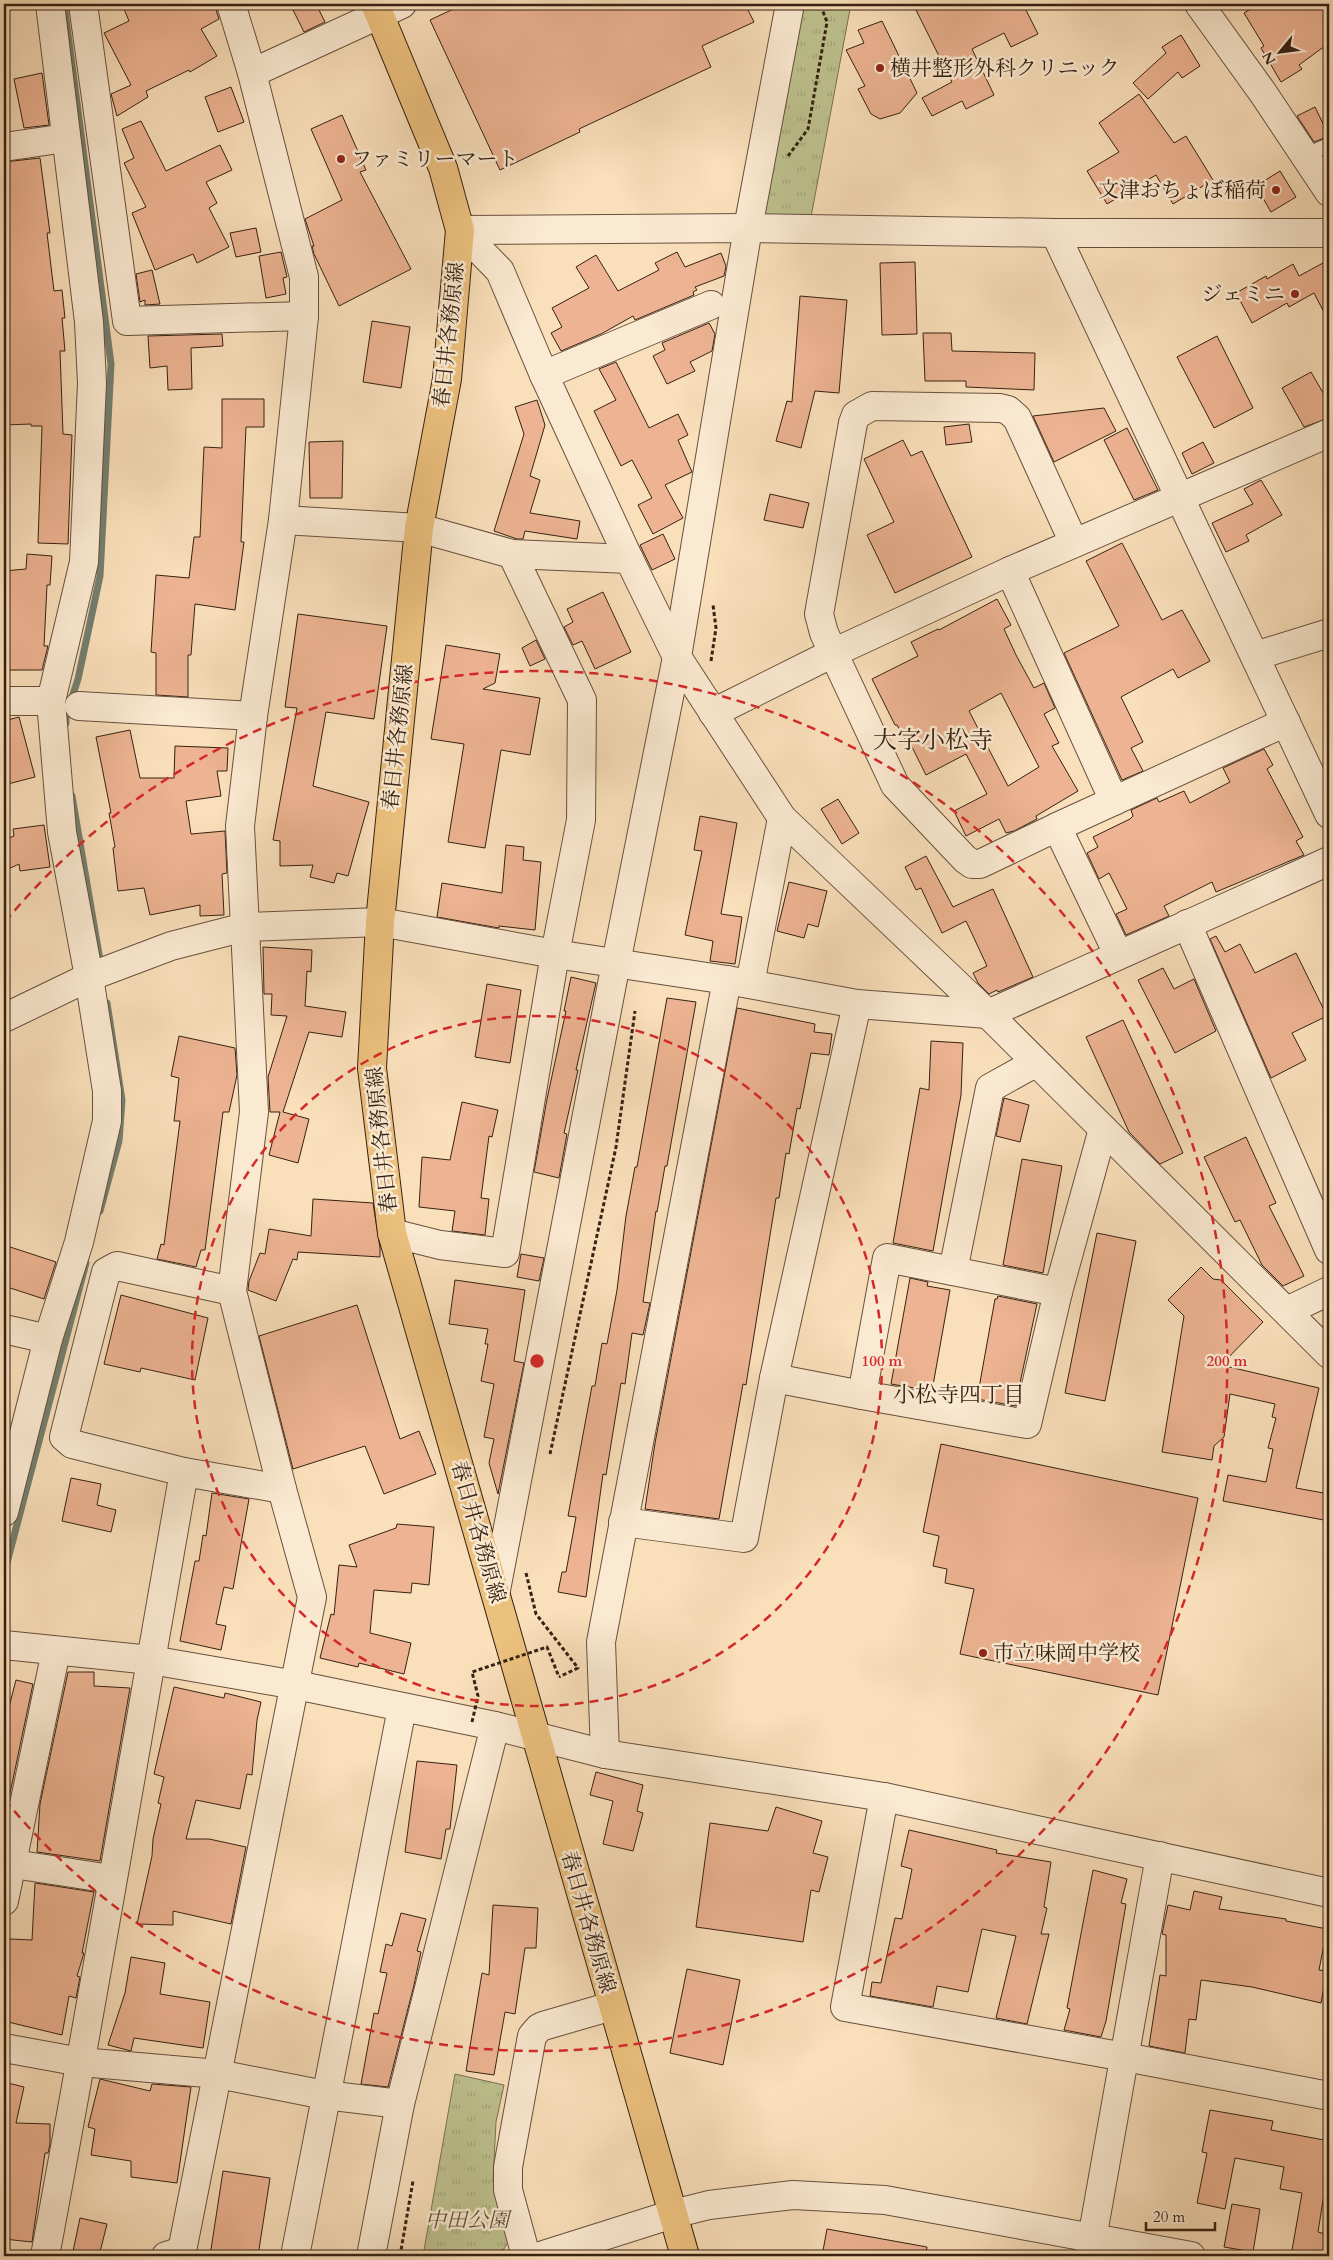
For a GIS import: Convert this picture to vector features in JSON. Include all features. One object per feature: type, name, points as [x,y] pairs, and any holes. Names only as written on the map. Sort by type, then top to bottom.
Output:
[{"type":"main road","name":"春日井各務原線","points":[[386,7],[443,168],[460,230],[447,379],[419,528],[380,922],[372,1068],[392,1233],[496,1590],[612,2006],[685,2256]]},
{"type":"street","points":[[4,1512],[48,1339],[79,1242],[107,1121],[107,1091],[89,977],[62,832],[51,702],[84,562],[92,393],[89,322],[50,4]]},
{"type":"street","points":[[84,4],[127,321],[304,316]]},
{"type":"street","points":[[166,2256],[182,2251],[296,1686],[312,1597],[282,1489],[232,1291],[254,1112],[240,826],[253,716],[283,520],[304,316],[304,277],[252,73],[231,4]]},
{"type":"street","points":[[496,1590],[616,963],[677,657],[748,228],[790,4]]},
{"type":"street","points":[[1199,4],[1318,150],[1329,192]]},
{"type":"street","points":[[252,73],[386,7]]},
{"type":"street","points":[[4,146],[66,138]]},
{"type":"street","points":[[460,230],[748,228],[1055,233],[1329,233]]},
{"type":"street","points":[[460,230],[500,271],[544,375],[629,560],[677,657],[782,818],[988,1014],[1288,1311],[1329,1354]]},
{"type":"street","points":[[1055,233],[1329,814]]},
{"type":"street","points":[[544,375],[711,305]]},
{"type":"street","points":[[1074,543],[1016,418],[1008,410],[1000,408],[872,406],[856,415],[853,422],[819,614],[820,623],[894,786],[965,859],[972,864],[980,864],[1286,722]]},
{"type":"street","points":[[713,713],[1010,571],[1329,433]]},
{"type":"street","points":[[283,520],[419,528],[512,554],[629,560]]},
{"type":"street","points":[[392,1233],[440,1245],[505,1253],[555,954],[581,820],[582,700],[512,554]]},
{"type":"street","points":[[1010,571],[1114,801]]},
{"type":"street","points":[[1255,656],[1329,634]]},
{"type":"street","points":[[4,701],[51,702]]},
{"type":"street","points":[[79,706],[253,716]]},
{"type":"street","points":[[606,1754],[601,1642],[623,1522],[738,982],[782,818]]},
{"type":"street","points":[[1057,827],[1118,954]]},
{"type":"street","points":[[4,1018],[89,977],[171,946],[245,927],[380,922],[555,954],[738,982],[857,1004],[988,1014],[1329,860]]},
{"type":"street","points":[[1186,924],[1329,1250]]},
{"type":"street","points":[[623,1522],[744,1538],[774,1378],[857,1004]]},
{"type":"street","points":[[953,1271],[990,1088],[1035,1062]]},
{"type":"street","points":[[774,1378],[1027,1424],[1058,1292],[1103,1129]]},
{"type":"street","points":[[862,1395],[887,1258],[1058,1292]]},
{"type":"street","points":[[232,1291],[117,1266],[106,1272],[64,1438],[72,1444],[184,1472],[282,1489]]},
{"type":"street","points":[[1288,1311],[1329,1291]]},
{"type":"street","points":[[4,1329],[48,1339]]},
{"type":"street","points":[[45,2256],[81,2062],[111,1879],[184,1472]]},
{"type":"street","points":[[4,1645],[151,1660],[296,1686],[484,1724],[606,1754],[884,1797],[1329,1893]]},
{"type":"street","points":[[4,1902],[56,1651]]},
{"type":"street","points":[[294,2256],[324,2095],[402,1708]]},
{"type":"street","points":[[371,2256],[400,2104],[484,1724]]},
{"type":"street","points":[[884,1797],[845,2007],[1329,2096]]},
{"type":"street","points":[[1091,2247],[1160,1856]]},
{"type":"street","points":[[13,1864],[111,1879]]},
{"type":"street","points":[[526,2256],[508,2190],[508,2167],[532,2036],[538,2028],[543,2026],[612,2006]]},
{"type":"street","points":[[4,2048],[81,2062],[218,2074],[324,2095],[400,2104]]},
{"type":"street","points":[[540,2256],[673,2214],[709,2205],[793,2195],[885,2200],[1091,2247],[1192,2256]]},
{"type":"path","points":[[484,1724],[472,1672],[547,1647],[559,1677],[578,1668]]},
{"type":"green space","points":[[781,4],[851,4],[811,217],[742,218]]},
{"type":"green space","name":"中田公園","points":[[455,2074],[504,2085],[496,2122],[493,2181],[509,2240],[504,2249],[485,2256],[423,2256]]},
{"type":"building","points":[[122,4],[214,4],[219,19],[201,29],[217,56],[190,72],[189,70],[146,91],[148,97],[117,116],[111,94],[131,85],[104,33],[129,21]]},
{"type":"building","points":[[290,4],[316,4],[325,22],[304,32]]},
{"type":"building","points":[[464,4],[745,4],[754,22],[702,46],[711,67],[579,129],[580,132],[500,170],[430,20]]},
{"type":"building","points":[[913,4],[1023,4],[1038,34],[1011,47],[1004,33],[972,49],[994,95],[966,109],[962,101],[932,116],[922,98],[952,82]]},
{"type":"building","points":[[1259,4],[1329,4],[1329,43],[1299,65],[1302,69],[1281,82],[1261,48],[1264,46],[1244,13]]},
{"type":"building","name":"横井整形外科クリニック","points":[[882,21],[917,93],[900,113],[880,119],[871,114],[858,89],[865,86],[846,50],[864,43],[858,30]]},
{"type":"building","points":[[1181,35],[1200,66],[1182,78],[1178,72],[1148,99],[1133,83],[1166,53],[1162,47]]},
{"type":"building","points":[[42,73],[49,125],[24,128],[14,79]]},
{"type":"building","points":[[231,87],[244,122],[218,132],[205,97]]},
{"type":"building","points":[[1139,94],[1174,143],[1186,136],[1213,180],[1173,204],[1156,175],[1107,204],[1087,171],[1119,152],[1099,123]]},
{"type":"building","points":[[1315,107],[1329,136],[1314,142],[1297,116]]},
{"type":"building","points":[[342,115],[366,170],[360,172],[411,269],[339,306],[314,254],[312,246],[314,246],[305,219],[342,200],[311,129]]},
{"type":"building","points":[[141,121],[166,171],[220,145],[232,170],[206,182],[217,203],[209,208],[229,247],[197,263],[193,254],[155,270],[132,213],[146,207],[124,163],[134,158],[122,129]]},
{"type":"building","points":[[40,158],[50,233],[47,233],[54,291],[62,290],[65,318],[62,318],[65,351],[60,351],[63,434],[72,435],[68,544],[38,543],[42,426],[31,426],[31,424],[4,425],[4,162]]},
{"type":"building","points":[[1280,171],[1296,197],[1271,212],[1256,186]]},
{"type":"building","points":[[256,228],[261,252],[236,257],[230,233]]},
{"type":"building","points":[[281,252],[287,277],[283,278],[286,294],[266,298],[259,256]]},
{"type":"building","points":[[677,252],[685,267],[721,253],[726,266],[724,276],[695,287],[697,290],[693,292],[694,295],[635,320],[633,316],[601,334],[561,351],[551,333],[562,327],[552,308],[589,288],[576,267],[596,255],[618,291],[659,270],[655,263]]},
{"type":"building","points":[[915,262],[917,334],[882,335],[880,263]]},
{"type":"building","points":[[1323,263],[1329,274],[1329,322],[1314,293],[1289,307],[1287,303],[1252,323],[1236,293],[1266,276],[1267,279],[1293,264],[1299,276]]},
{"type":"building","points":[[152,270],[160,304],[145,305],[145,300],[140,302],[136,274]]},
{"type":"building","points":[[800,296],[847,300],[839,393],[815,391],[801,448],[776,441],[787,401],[792,402]]},
{"type":"building","points":[[372,321],[410,327],[401,388],[363,382]]},
{"type":"building","points":[[709,323],[715,334],[712,351],[690,362],[695,371],[667,384],[653,356],[665,350],[662,343]]},
{"type":"building","points":[[923,333],[951,333],[952,351],[1035,353],[1034,390],[966,387],[966,381],[925,381]]},
{"type":"building","points":[[222,334],[223,346],[191,348],[192,389],[168,390],[167,366],[150,368],[148,336]]},
{"type":"building","points":[[1217,336],[1253,408],[1214,428],[1177,357]]},
{"type":"building","points":[[616,362],[649,428],[678,414],[688,435],[678,440],[692,472],[665,485],[683,518],[653,534],[638,505],[652,498],[632,460],[621,466],[594,411],[616,400],[599,369]]},
{"type":"building","points":[[1311,372],[1329,403],[1329,418],[1304,427],[1282,388]]},
{"type":"building","points":[[222,399],[264,399],[264,427],[246,427],[241,542],[244,542],[235,610],[195,604],[191,655],[188,655],[188,697],[156,695],[156,653],[151,652],[156,575],[189,578],[194,537],[200,537],[204,447],[222,448]]},
{"type":"building","points":[[537,400],[545,425],[530,476],[540,480],[530,513],[580,521],[577,539],[525,531],[523,539],[517,539],[494,531],[524,434],[515,407]]},
{"type":"building","points":[[1104,408],[1116,431],[1054,462],[1033,416]]},
{"type":"building","points":[[969,424],[972,442],[946,445],[944,427]]},
{"type":"building","points":[[1127,428],[1158,490],[1134,500],[1104,440]]},
{"type":"building","points":[[903,440],[911,456],[922,451],[972,557],[895,593],[867,535],[894,522],[864,459]]},
{"type":"building","points":[[343,441],[342,498],[310,498],[309,442]]},
{"type":"building","points":[[1203,442],[1214,463],[1192,474],[1182,453]]},
{"type":"building","points":[[1261,480],[1282,515],[1246,535],[1249,541],[1226,552],[1212,523],[1253,504],[1244,489]]},
{"type":"building","points":[[770,494],[809,503],[803,528],[764,520]]},
{"type":"building","points":[[663,534],[675,559],[652,570],[640,545]]},
{"type":"building","points":[[1122,543],[1162,620],[1182,610],[1210,661],[1178,678],[1173,669],[1121,697],[1143,742],[1131,748],[1143,771],[1122,780],[1064,653],[1119,626],[1086,561]]},
{"type":"building","points":[[27,554],[52,556],[50,585],[47,585],[44,646],[48,646],[42,670],[4,670],[4,571],[26,569]]},
{"type":"building","points":[[603,592],[631,652],[595,669],[582,641],[573,645],[564,627],[573,622],[567,609]]},
{"type":"building","points":[[997,599],[1011,625],[1004,629],[1016,655],[1034,688],[1044,683],[1055,708],[1044,714],[1059,743],[1052,746],[1078,791],[1036,816],[1037,819],[1014,831],[1006,833],[999,819],[966,836],[954,811],[987,794],[966,754],[926,775],[909,741],[907,743],[897,725],[895,725],[872,679],[918,656],[911,642],[939,630]],"holes":[[[1001,693],[1039,767],[1008,786],[969,711]]]},
{"type":"building","points":[[298,614],[387,626],[374,719],[326,712],[313,786],[369,802],[348,876],[337,873],[334,883],[310,877],[313,865],[280,866],[280,841],[273,840],[297,708],[285,707]]},
{"type":"building","points":[[536,640],[545,659],[530,666],[522,648]]},
{"type":"building","points":[[446,645],[500,654],[495,683],[483,689],[540,698],[530,755],[501,750],[485,848],[448,842],[464,744],[431,739]]},
{"type":"building","points":[[19,717],[35,777],[4,785],[4,721]]},
{"type":"building","points":[[130,730],[140,778],[174,778],[175,746],[228,748],[227,771],[217,771],[221,796],[186,801],[191,834],[225,831],[227,873],[222,874],[224,915],[200,916],[200,905],[150,915],[144,888],[118,891],[113,848],[115,847],[109,813],[111,813],[96,737]]},
{"type":"building","points":[[1264,749],[1273,765],[1267,769],[1303,837],[1296,841],[1304,855],[1216,892],[1212,882],[1164,906],[1169,916],[1126,935],[1116,914],[1127,909],[1109,873],[1099,879],[1087,853],[1098,847],[1093,837],[1130,819],[1133,816],[1131,810],[1157,798],[1159,802],[1184,791],[1190,803],[1230,782],[1223,768]]},
{"type":"building","points":[[838,799],[859,833],[842,844],[821,809]]},
{"type":"building","points":[[700,816],[737,823],[721,914],[742,917],[735,964],[710,961],[713,941],[685,935],[702,851],[694,850]]},
{"type":"building","points":[[44,825],[50,867],[20,871],[19,864],[4,871],[4,840],[14,836],[13,829]]},
{"type":"building","points":[[506,845],[524,847],[523,860],[541,862],[535,930],[499,926],[499,928],[437,917],[442,883],[502,893]]},
{"type":"building","points":[[926,856],[953,907],[993,889],[1033,977],[989,994],[978,983],[973,973],[987,966],[966,921],[942,933],[921,888],[916,890],[905,867]]},
{"type":"building","points":[[789,882],[827,891],[818,927],[808,924],[804,938],[777,931]]},
{"type":"building","points":[[1216,936],[1225,952],[1240,944],[1255,973],[1296,953],[1327,1016],[1292,1033],[1306,1060],[1271,1078],[1210,939]]},
{"type":"building","points":[[263,947],[312,950],[311,972],[307,971],[305,1006],[346,1012],[342,1037],[309,1032],[283,1112],[309,1119],[298,1163],[269,1155],[280,1112],[270,1112],[268,1077],[287,1016],[271,1015],[272,994],[264,994]]},
{"type":"building","points":[[1163,968],[1174,989],[1194,979],[1216,1031],[1175,1053],[1138,980]]},
{"type":"building","points":[[571,977],[596,983],[564,1133],[567,1134],[559,1178],[534,1172]]},
{"type":"building","points":[[487,984],[521,990],[510,1063],[475,1057]]},
{"type":"building","points":[[667,998],[696,1002],[667,1166],[665,1166],[656,1211],[643,1302],[650,1303],[643,1335],[632,1333],[625,1384],[621,1383],[606,1475],[603,1474],[586,1597],[558,1592],[562,1572],[566,1572],[576,1517],[568,1516],[592,1386],[595,1386],[602,1343],[607,1344],[617,1290],[626,1216],[635,1167],[637,1167]]},
{"type":"building","points":[[737,1008],[815,1024],[814,1032],[832,1034],[829,1055],[811,1053],[800,1109],[797,1108],[789,1154],[786,1153],[779,1198],[776,1198],[746,1385],[743,1384],[719,1519],[645,1509],[655,1443]]},
{"type":"building","points":[[1123,1020],[1183,1153],[1160,1164],[1129,1132],[1086,1037]]},
{"type":"building","points":[[179,1036],[235,1048],[237,1075],[229,1112],[223,1112],[205,1250],[201,1250],[196,1267],[157,1259],[161,1244],[164,1245],[180,1121],[174,1121],[179,1078],[171,1076]]},
{"type":"building","points":[[931,1041],[963,1043],[961,1095],[933,1251],[893,1243],[920,1088],[929,1090]]},
{"type":"building","points":[[1004,1098],[1029,1105],[1020,1142],[996,1136]]},
{"type":"building","points":[[462,1102],[498,1110],[492,1137],[489,1136],[481,1198],[489,1199],[485,1235],[452,1231],[455,1211],[419,1207],[422,1157],[450,1160]]},
{"type":"building","points":[[1246,1137],[1276,1203],[1269,1206],[1304,1276],[1283,1286],[1262,1265],[1240,1220],[1235,1222],[1204,1157]]},
{"type":"building","points":[[1022,1159],[1062,1166],[1043,1273],[1003,1265]]},
{"type":"building","points":[[313,1199],[373,1203],[380,1257],[298,1252],[297,1260],[293,1259],[276,1301],[248,1290],[249,1281],[260,1253],[265,1254],[269,1229],[311,1236]]},
{"type":"building","points":[[1097,1233],[1136,1241],[1105,1401],[1065,1393]]},
{"type":"building","points":[[4,1245],[56,1262],[44,1299],[4,1286]]},
{"type":"building","points":[[521,1254],[544,1258],[539,1281],[517,1277]]},
{"type":"building","points":[[1201,1267],[1213,1279],[1221,1280],[1263,1322],[1221,1365],[1319,1388],[1296,1488],[1329,1494],[1329,1521],[1223,1501],[1228,1475],[1266,1482],[1273,1449],[1268,1448],[1276,1418],[1272,1417],[1275,1404],[1230,1394],[1224,1437],[1214,1446],[1212,1460],[1162,1452],[1184,1316],[1168,1300]]},
{"type":"building","points":[[910,1278],[928,1282],[927,1286],[950,1290],[932,1391],[891,1384]]},
{"type":"building","points":[[455,1280],[525,1290],[514,1361],[524,1363],[498,1494],[489,1463],[494,1439],[484,1437],[494,1384],[481,1381],[488,1344],[485,1344],[488,1329],[449,1324]]},
{"type":"building","points":[[121,1295],[208,1318],[195,1380],[141,1368],[140,1372],[104,1364]]},
{"type":"building","points":[[998,1296],[1037,1304],[1015,1406],[977,1399],[995,1299]]},
{"type":"building","points":[[357,1305],[400,1439],[419,1431],[436,1474],[384,1494],[365,1446],[293,1469],[259,1336]]},
{"type":"building","points":[[941,1444],[1198,1498],[1158,1695],[960,1654],[974,1589],[945,1583],[947,1569],[933,1566],[939,1536],[923,1532]]},
{"type":"building","points":[[71,1478],[101,1484],[97,1505],[116,1510],[111,1532],[62,1521]]},
{"type":"building","points":[[212,1493],[249,1499],[233,1589],[224,1587],[216,1624],[226,1626],[221,1650],[180,1641],[195,1561],[199,1561],[203,1535],[206,1536]]},
{"type":"building","points":[[397,1524],[434,1527],[429,1585],[412,1583],[411,1593],[374,1590],[370,1633],[411,1643],[404,1674],[359,1663],[358,1667],[320,1658],[331,1614],[334,1615],[339,1565],[357,1567],[349,1545],[396,1528]]},
{"type":"building","points":[[68,1672],[94,1672],[94,1686],[130,1688],[100,1861],[37,1852],[40,1804]]},
{"type":"building","points":[[16,1680],[33,1684],[9,1798],[4,1797],[4,1726]]},
{"type":"building","points":[[174,1687],[224,1698],[225,1693],[261,1702],[257,1720],[252,1775],[247,1774],[240,1809],[196,1800],[186,1839],[209,1839],[246,1847],[231,1924],[173,1911],[173,1925],[137,1924],[161,1804],[158,1803],[164,1777],[154,1774]]},
{"type":"building","points":[[417,1761],[457,1765],[450,1829],[446,1829],[441,1859],[405,1852]]},
{"type":"building","points":[[596,1772],[643,1785],[637,1811],[643,1813],[633,1851],[603,1844],[613,1801],[590,1795]]},
{"type":"building","points":[[776,1807],[822,1821],[813,1853],[828,1857],[819,1892],[811,1890],[803,1942],[696,1927],[710,1823],[768,1831]]},
{"type":"building","points":[[909,1830],[997,1850],[996,1853],[1051,1862],[1044,1907],[1047,1908],[1041,1934],[1049,1934],[1027,2024],[996,2018],[1016,1936],[982,1929],[968,1992],[937,1986],[933,2007],[870,1996],[872,1982],[881,1983],[895,1918],[902,1919],[912,1869],[901,1866]]},
{"type":"building","points":[[1093,1870],[1127,1879],[1121,1903],[1126,1904],[1106,2021],[1101,2037],[1064,2030],[1070,2009],[1067,2008]]},
{"type":"building","points":[[35,1883],[94,1892],[82,1953],[84,1953],[77,1976],[80,1977],[76,1998],[69,1996],[62,2035],[4,2021],[4,1964],[10,1939],[32,1940]]},
{"type":"building","points":[[1194,1891],[1222,1897],[1219,1909],[1286,1919],[1286,1921],[1327,1929],[1319,1970],[1327,1971],[1321,2003],[1252,1987],[1201,1980],[1196,2020],[1189,2019],[1185,2053],[1149,2046],[1160,1975],[1166,1976],[1166,1935],[1162,1934],[1168,1905],[1190,1910]]},
{"type":"building","points":[[493,1905],[538,1908],[536,1948],[525,1948],[515,2014],[505,2012],[494,2075],[466,2071],[482,1973],[489,1975]]},
{"type":"building","points":[[401,1913],[426,1919],[417,1951],[421,1952],[414,1985],[388,2087],[361,2084],[374,2013],[378,2014],[387,1973],[380,1972],[386,1944],[392,1946]]},
{"type":"building","points":[[131,1957],[165,1963],[160,1994],[210,2002],[203,2048],[134,2038],[131,2051],[108,2045],[125,1993]]},
{"type":"building","points":[[687,1969],[740,1980],[723,2065],[670,2053]]},
{"type":"building","points":[[100,2079],[150,2091],[152,2084],[191,2087],[177,2183],[131,2177],[131,2161],[91,2155],[95,2129],[88,2127]]},
{"type":"building","points":[[4,2082],[24,2087],[16,2123],[50,2124],[50,2144],[48,2153],[45,2153],[32,2242],[4,2239]]},
{"type":"building","points":[[1210,2110],[1273,2121],[1271,2130],[1329,2141],[1329,2195],[1324,2194],[1318,2232],[1329,2235],[1329,2256],[1291,2256],[1302,2193],[1280,2189],[1284,2167],[1235,2158],[1225,2209],[1197,2203],[1207,2153],[1202,2152]]},
{"type":"building","points":[[223,2171],[270,2178],[258,2256],[210,2256]]},
{"type":"building","points":[[1232,2204],[1260,2209],[1253,2252],[1224,2247]]},
{"type":"building","points":[[80,2218],[107,2224],[99,2256],[72,2256]]},
{"type":"building","points":[[827,2229],[927,2247],[926,2256],[822,2256]]},
{"type":"waterway","points":[[64,4],[111,364],[100,576],[78,679],[66,716],[66,723]]},
{"type":"waterway","points":[[72,796],[101,966]]},
{"type":"waterway","points":[[100,1211],[119,1141],[122,1100],[107,1003]]},
{"type":"waterway","points":[[4,1574],[86,1263]]},
{"type":"place","name":"横井整形外科クリニック","points":[[880,68]]},
{"type":"place","name":"ファミリーマート","points":[[341,159]]},
{"type":"place","name":"文津おちょぼ稲荷","points":[[1276,190]]},
{"type":"place","name":"ジェミニ","points":[[1295,294]]},
{"type":"place","name":"市立味岡中学校","points":[[983,1653]]},
{"type":"district","name":"大字小松寺","points":[[933,740]]},
{"type":"district","name":"小松寺四丁目","points":[[959,1395]]}]
